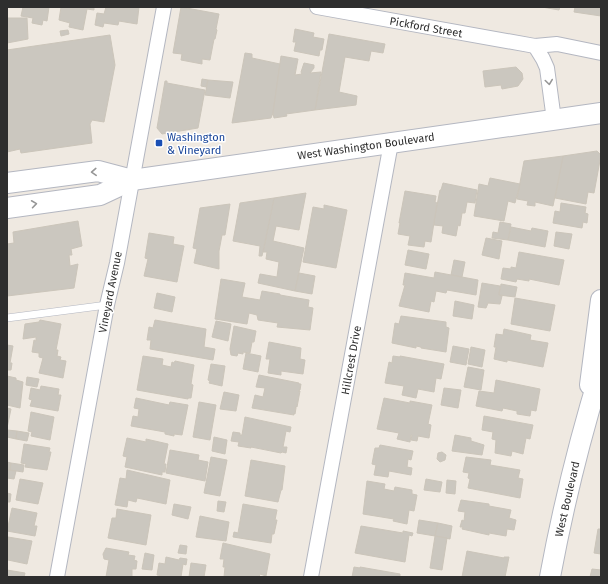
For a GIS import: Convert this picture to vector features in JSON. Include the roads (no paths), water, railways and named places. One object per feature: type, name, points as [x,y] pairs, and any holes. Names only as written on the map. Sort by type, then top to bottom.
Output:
[{"type":"main road","name":"West Washington Boulevard","points":[[7,208],[100,195],[132,180],[601,113]]},
{"type":"main road","name":"West Washington Boulevard","points":[[7,183],[98,171],[132,180]]},
{"type":"main road","name":"West Boulevard","points":[[585,421],[601,300]]},
{"type":"main road","name":"West Boulevard","points":[[550,577],[585,421],[601,370]]},
{"type":"street","name":"Vineyard Avenue","points":[[57,577],[164,7]]},
{"type":"street","name":"Pickford Street","points":[[317,7],[535,46],[557,44],[601,53]]},
{"type":"street","points":[[535,46],[544,59],[547,68],[554,120]]},
{"type":"street","name":"Hillcrest Drive","points":[[312,577],[390,142]]},
{"type":"lane","points":[[7,318],[107,305]]},
{"type":"place","name":"Washington & Vineyard","points":[[159,143]]}]
